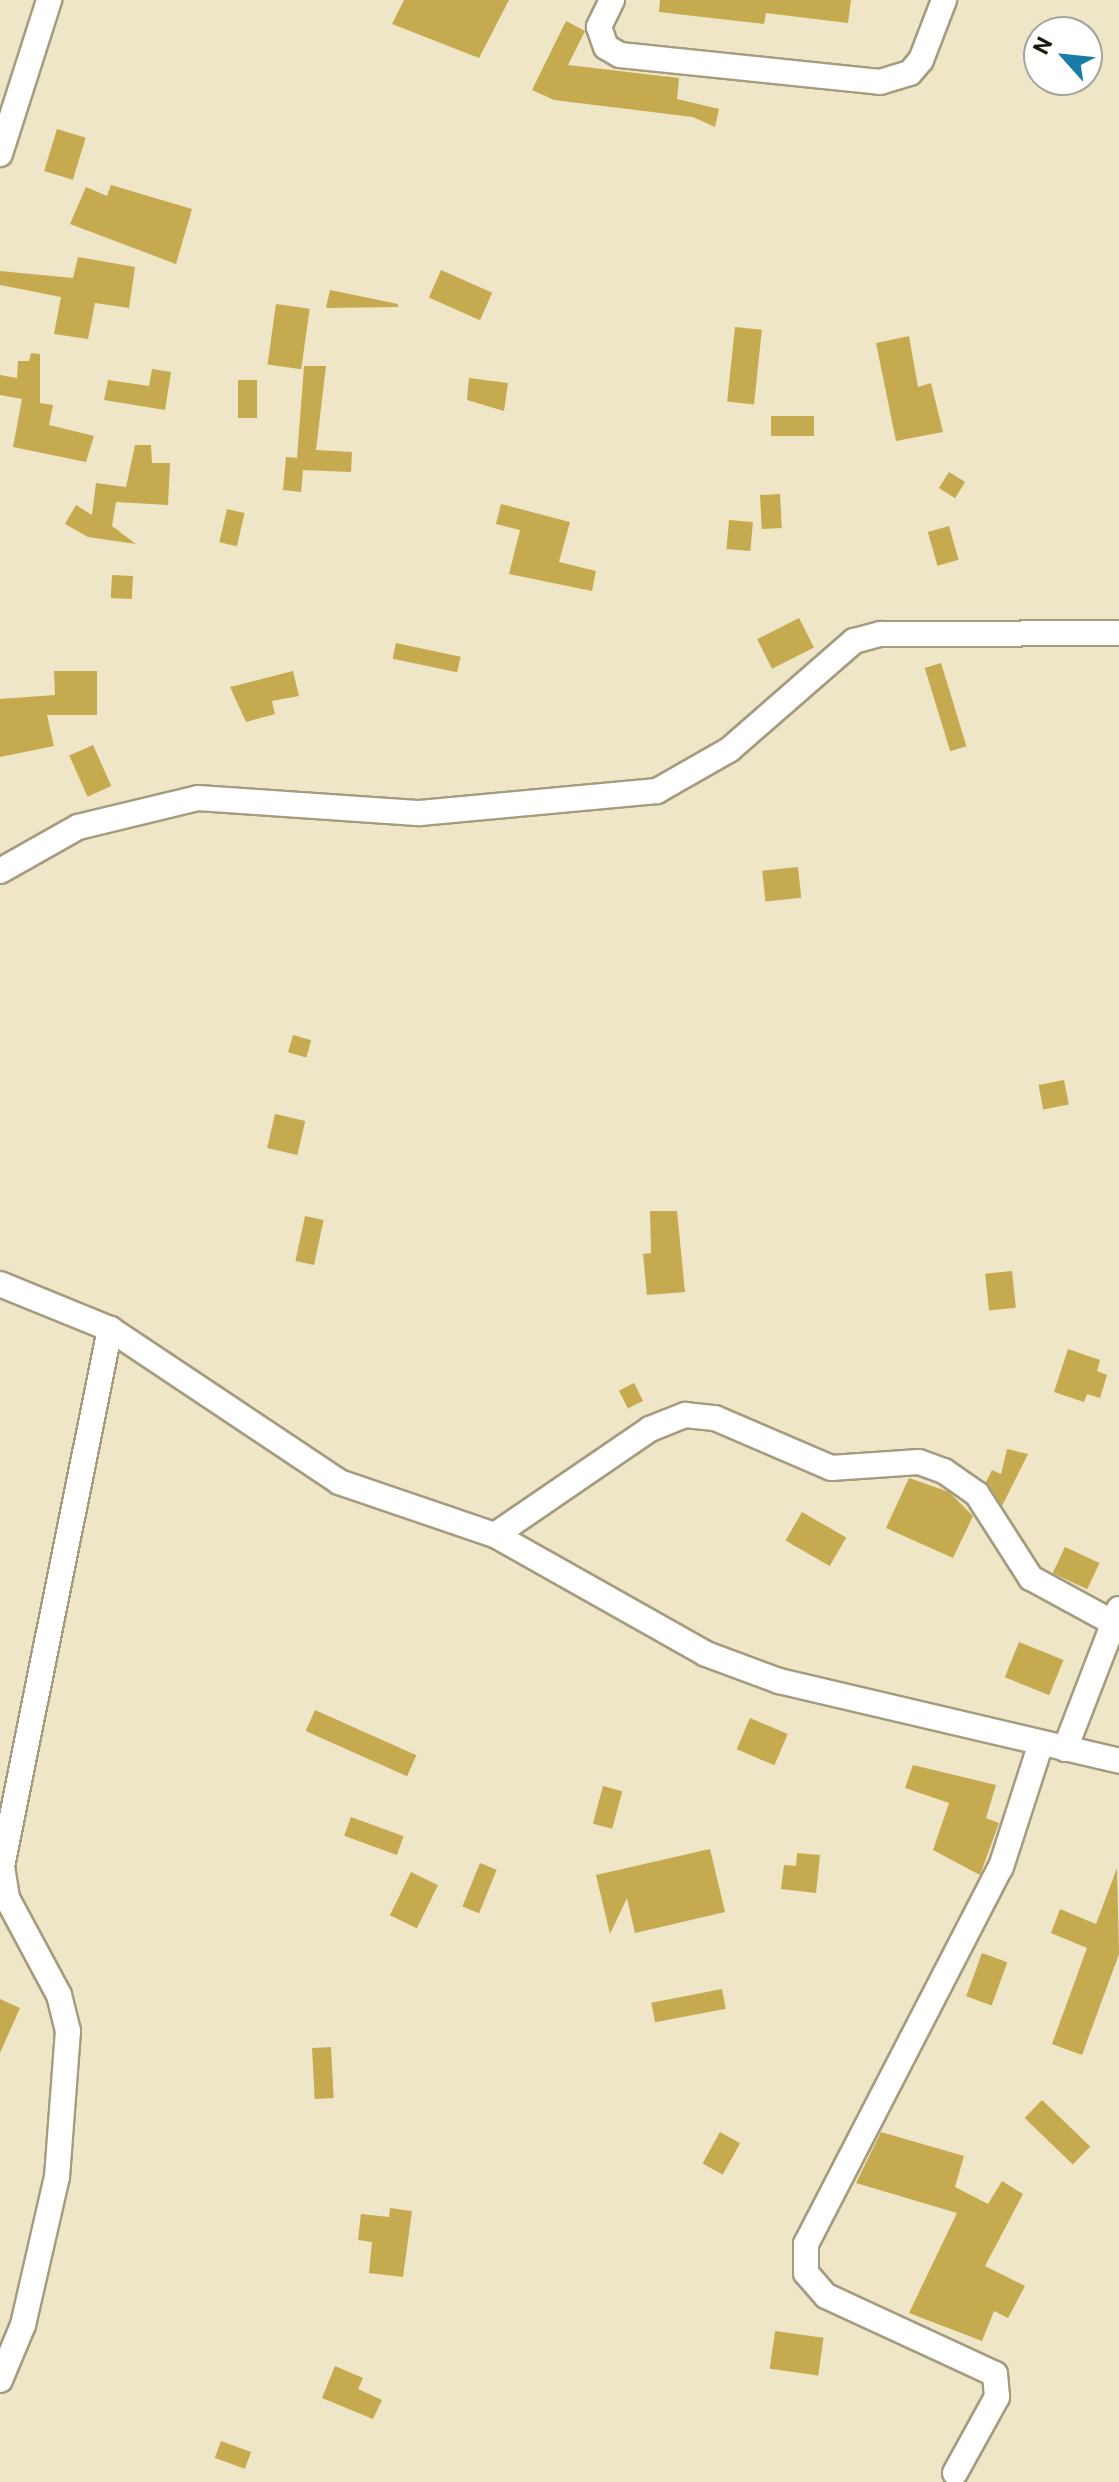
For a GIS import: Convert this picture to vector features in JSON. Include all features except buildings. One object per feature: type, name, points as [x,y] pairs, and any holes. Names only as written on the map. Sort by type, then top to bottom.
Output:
[{"type":"street","points":[[0,154],[49,0]]},
{"type":"street","points":[[612,0],[599,27],[606,47],[620,55],[880,82],[910,73],[921,60],[944,0]]},
{"type":"street","points":[[0,871],[78,827],[184,799],[229,796],[420,813],[643,794],[679,783],[729,750],[854,641],[881,634],[1119,633]]},
{"type":"street","points":[[0,1284],[110,1329],[339,1482],[495,1535],[706,1654],[779,1681],[1119,1761]]},
{"type":"street","points":[[0,2380],[23,2325],[57,2177],[68,2031],[59,1995],[7,1898],[2,1866],[110,1329]]},
{"type":"street","points":[[495,1535],[650,1429],[685,1415],[715,1418],[831,1468],[919,1462],[944,1471],[977,1494],[1031,1578],[1115,1615],[1065,1749]]},
{"type":"street","points":[[955,2473],[997,2397],[995,2374],[826,2296],[806,2273],[806,2244],[1001,1867],[1041,1743]]}]
